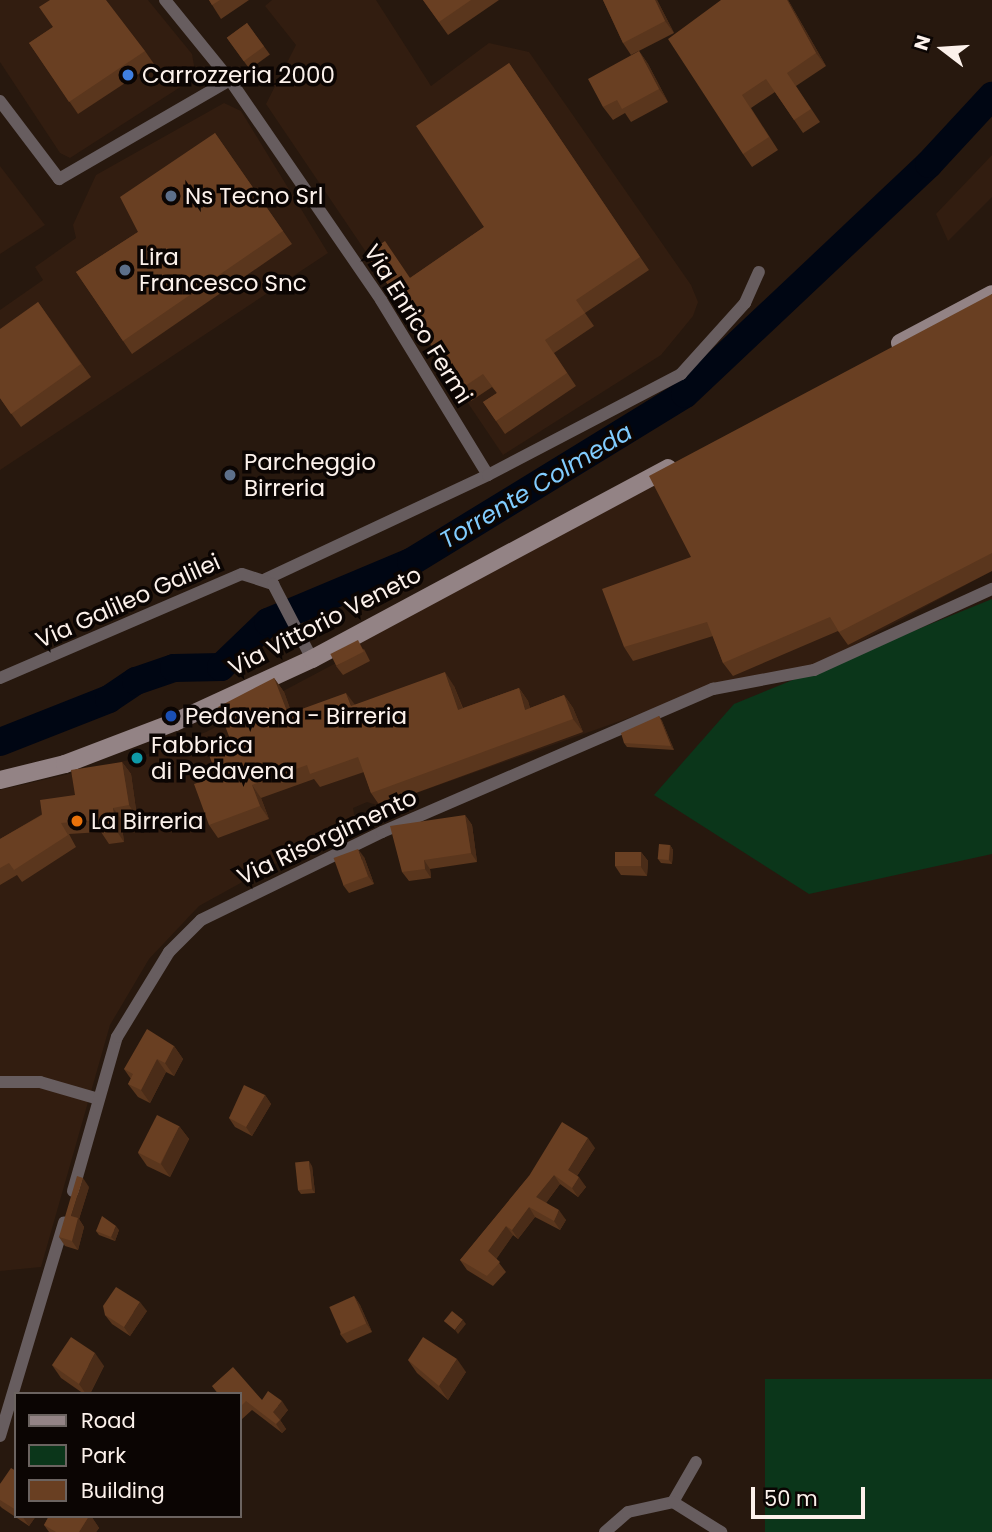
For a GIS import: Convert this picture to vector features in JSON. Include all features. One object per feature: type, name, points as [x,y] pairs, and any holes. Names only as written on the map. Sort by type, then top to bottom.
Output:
[{"type":"main road","points":[[883,352],[992,294]]},
{"type":"main road","name":"Via Vittorio Veneto","points":[[0,780],[65,764],[175,722],[313,659],[689,457]]},
{"type":"street","name":"Via Enrico Fermi","points":[[165,0],[230,80],[381,300],[488,475]]},
{"type":"street","points":[[0,101],[59,179],[230,80]]},
{"type":"street","points":[[313,659],[277,590],[266,579],[488,475],[681,374],[744,303],[759,272]]},
{"type":"street","name":"Via Galileo Galilei","points":[[0,678],[228,579],[266,579]]},
{"type":"street","name":"Via Risorgimento","points":[[0,1436],[99,1099],[127,1018],[169,952],[201,920],[382,832],[713,689],[814,670],[992,589]]},
{"type":"street","points":[[0,1082],[40,1082],[99,1099]]},
{"type":"street","points":[[673,1502],[696,1462]]},
{"type":"street","points":[[605,1532],[628,1512],[673,1502],[721,1532]]},
{"type":"shaded area","points":[[0,0],[148,0],[192,54],[196,77],[70,158],[60,153],[0,62]]},
{"type":"shaded area","points":[[272,0],[376,0],[431,86],[489,43],[529,52],[691,285],[698,302],[693,316],[661,355],[503,455],[266,104],[296,45],[265,6]]},
{"type":"shaded area","points":[[224,103],[241,111],[328,253],[0,470],[0,310],[43,280],[35,267],[76,238],[73,225],[96,175]]},
{"type":"shaded area","points":[[992,155],[992,197],[948,241],[936,214]]},
{"type":"shaded area","points":[[0,166],[45,225],[0,254]]},
{"type":"shaded area","points":[[992,305],[992,571],[800,674],[654,709],[380,806],[367,802],[353,808],[355,820],[199,906],[149,959],[110,1025],[41,1267],[0,1271],[0,790],[137,758],[206,732],[336,663],[333,656]]},
{"type":"green space","points":[[992,599],[992,854],[809,894],[654,795],[734,704]]},
{"type":"green space","points":[[765,1379],[992,1379],[992,1532],[765,1532]]},
{"type":"building","points":[[50,0],[106,0],[145,51],[69,102],[29,43],[53,27],[39,7]]},
{"type":"building","points":[[423,0],[471,0],[439,22]]},
{"type":"building","points":[[603,0],[655,0],[665,21],[623,43]]},
{"type":"building","points":[[721,0],[787,0],[816,53],[787,73],[811,109],[794,120],[766,79],[742,95],[769,137],[743,154],[668,39]]},
{"type":"building","points":[[247,23],[264,46],[244,61],[227,38]]},
{"type":"building","points":[[639,51],[659,89],[622,109],[617,100],[603,107],[588,79]]},
{"type":"building","points":[[509,63],[640,257],[576,300],[585,313],[545,340],[567,373],[496,421],[483,402],[497,393],[483,374],[462,388],[366,254],[385,241],[410,278],[484,227],[416,126]]},
{"type":"building","points":[[215,133],[283,231],[123,341],[76,272],[138,232],[120,197]]},
{"type":"building","points":[[992,294],[992,553],[839,632],[830,617],[723,663],[707,622],[624,647],[602,589],[691,557],[649,476]]},
{"type":"building","points":[[38,302],[81,364],[11,414],[0,398],[0,329]]},
{"type":"building","points":[[358,640],[364,652],[336,666],[330,654]]},
{"type":"building","points":[[445,672],[458,710],[519,688],[525,710],[564,695],[573,719],[371,793],[358,757],[310,774],[307,765],[252,785],[260,806],[209,825],[194,784],[217,776],[206,747],[230,739],[218,707],[274,678],[288,714],[346,693],[351,706]]},
{"type":"building","points":[[659,716],[671,746],[624,743],[621,733]]},
{"type":"building","points":[[122,762],[129,805],[113,808],[116,830],[101,832],[99,820],[61,823],[68,835],[14,870],[9,863],[0,868],[0,839],[42,815],[40,800],[75,795],[71,770]]},
{"type":"building","points":[[465,815],[471,853],[424,860],[425,869],[402,872],[390,826]]},
{"type":"building","points":[[659,844],[670,845],[669,860],[658,859]]},
{"type":"building","points":[[358,849],[368,876],[343,885],[334,858]]},
{"type":"building","points":[[615,852],[641,852],[641,866],[615,866]]},
{"type":"building","points":[[147,1029],[174,1046],[165,1063],[157,1059],[141,1090],[128,1084],[133,1074],[124,1069]]},
{"type":"building","points":[[244,1085],[265,1095],[246,1127],[229,1118]]},
{"type":"building","points":[[157,1115],[179,1126],[160,1164],[138,1152]]},
{"type":"building","points":[[562,1122],[588,1138],[568,1170],[579,1177],[572,1188],[554,1175],[536,1197],[559,1210],[554,1221],[529,1207],[512,1230],[506,1226],[488,1251],[500,1262],[487,1276],[460,1260],[529,1176]]},
{"type":"building","points":[[309,1161],[312,1189],[298,1190],[295,1162]]},
{"type":"building","points":[[77,1176],[83,1178],[71,1216],[78,1218],[72,1241],[59,1237]]},
{"type":"building","points":[[102,1216],[116,1226],[111,1237],[96,1231]]},
{"type":"building","points":[[116,1287],[140,1302],[124,1327],[105,1315],[103,1306]]},
{"type":"building","points":[[354,1296],[366,1323],[342,1334],[329,1307]]},
{"type":"building","points":[[452,1311],[463,1320],[455,1330],[444,1321]]},
{"type":"building","points":[[71,1337],[95,1353],[79,1384],[52,1365]]},
{"type":"building","points":[[423,1337],[457,1359],[439,1386],[408,1360]]},
{"type":"building","points":[[233,1367],[262,1400],[268,1391],[282,1401],[273,1412],[280,1420],[276,1424],[246,1401],[242,1405],[242,1392],[217,1392],[212,1386]]},
{"type":"building","points":[[11,1468],[14,1470],[14,1509],[0,1500],[0,1484]]},
{"type":"building","points":[[48,1518],[88,1518],[79,1532],[56,1532],[44,1525]]},
{"type":"waterway","name":"Torrente Colmeda","points":[[0,742],[109,699],[136,681],[174,668],[221,667],[268,622],[411,562],[685,394],[929,164],[992,96]]},
{"type":"place","name":"Carrozzeria 2000","points":[[128,75]]},
{"type":"place","name":"Ns Tecno Srl","points":[[171,196]]},
{"type":"place","name":"Lira Francesco Snc","points":[[125,270]]},
{"type":"place","name":"Parcheggio Birreria","points":[[230,475]]},
{"type":"place","name":"Pedavena - Birreria","points":[[171,716]]},
{"type":"place","name":"Fabbrica di Pedavena","points":[[137,758]]},
{"type":"place","name":"La Birreria","points":[[77,821]]}]
